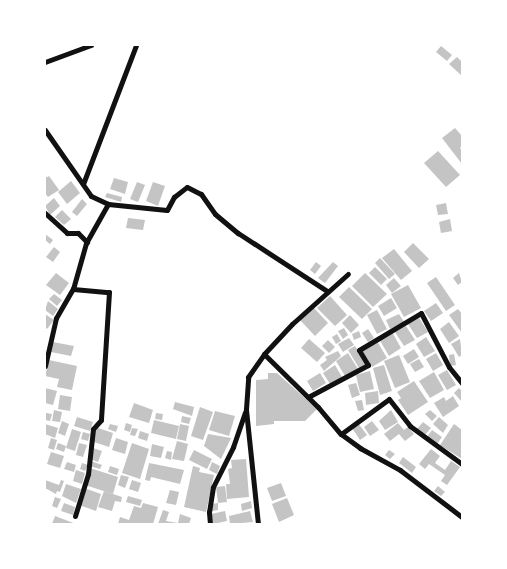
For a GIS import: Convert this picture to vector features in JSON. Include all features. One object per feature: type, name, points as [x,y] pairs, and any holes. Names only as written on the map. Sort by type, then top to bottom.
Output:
[{"type":"street","points":[[46,61],[91,45]]},
{"type":"street","points":[[83,184],[136,45]]},
{"type":"street","points":[[45,130],[91,196],[108,204],[167,210],[174,197],[187,187],[201,194],[215,214],[238,233],[327,291]]},
{"type":"street","points":[[45,366],[56,318],[73,289],[87,242],[108,204]]},
{"type":"street","points":[[45,213],[67,233],[78,233],[87,242]]},
{"type":"street","points":[[258,524],[246,409],[248,377],[264,354],[327,291],[348,274]]},
{"type":"street","points":[[73,289],[109,292],[101,420],[93,429],[88,474],[74,516]]},
{"type":"street","points":[[308,397],[368,365],[359,350],[421,313],[449,367],[462,382]]},
{"type":"street","points":[[264,354],[308,397],[340,434],[360,448],[400,470],[462,517]]},
{"type":"street","points":[[340,434],[389,399],[410,426],[462,464]]},
{"type":"street","points":[[206,524],[213,487],[233,447],[246,409]]},
{"type":"street","points":[[209,512],[210,524]]},
{"type":"building","points":[[441,46],[452,55],[447,61],[436,52]]},
{"type":"building","points":[[457,57],[462,62],[462,76],[449,64]]},
{"type":"building","points":[[455,128],[462,136],[462,146],[460,148],[462,151],[462,164],[442,138]]},
{"type":"building","points":[[438,151],[460,175],[446,187],[424,163]]},
{"type":"building","points":[[49,176],[59,190],[48,197],[45,193],[45,178]]},
{"type":"building","points":[[114,178],[128,182],[125,194],[110,189]]},
{"type":"building","points":[[71,181],[80,193],[67,204],[58,192]]},
{"type":"building","points":[[137,182],[145,185],[138,202],[130,199]]},
{"type":"building","points":[[153,182],[165,186],[158,206],[146,201]]},
{"type":"building","points":[[107,193],[122,197],[121,202],[105,197]]},
{"type":"building","points":[[54,198],[60,206],[50,215],[45,206]]},
{"type":"building","points":[[82,199],[87,204],[77,216],[72,212]]},
{"type":"building","points":[[446,203],[448,214],[438,215],[436,205]]},
{"type":"building","points":[[62,210],[71,219],[64,225],[55,217]]},
{"type":"building","points":[[128,218],[145,220],[143,230],[126,228]]},
{"type":"building","points":[[450,219],[452,231],[441,233],[439,222]]},
{"type":"building","points":[[45,234],[53,240],[50,244],[45,240]]},
{"type":"building","points":[[413,243],[429,259],[419,268],[404,252]]},
{"type":"building","points":[[54,247],[60,252],[53,262],[46,257]]},
{"type":"building","points":[[394,249],[412,271],[401,280],[382,258]]},
{"type":"building","points":[[380,258],[395,274],[389,279],[375,263]]},
{"type":"building","points":[[316,262],[321,266],[315,274],[310,270]]},
{"type":"building","points":[[333,262],[338,266],[325,283],[318,278]]},
{"type":"building","points":[[375,267],[387,279],[381,285],[369,273]]},
{"type":"building","points":[[56,273],[69,283],[60,295],[46,285]]},
{"type":"building","points":[[365,273],[387,294],[373,307],[352,286]]},
{"type":"building","points":[[459,273],[462,282],[458,285],[453,278]]},
{"type":"building","points":[[436,277],[455,305],[446,311],[427,283]]},
{"type":"building","points":[[394,278],[401,286],[392,293],[386,285]]},
{"type":"building","points":[[408,285],[421,308],[404,317],[391,294]]},
{"type":"building","points":[[349,287],[372,309],[362,319],[339,297]]},
{"type":"building","points":[[54,294],[62,300],[57,306],[49,299]]},
{"type":"building","points":[[330,296],[347,315],[335,326],[317,308]]},
{"type":"building","points":[[391,298],[397,308],[384,316],[378,306]]},
{"type":"building","points":[[48,301],[58,309],[53,316],[45,310]]},
{"type":"building","points":[[436,303],[443,313],[431,321],[424,311]]},
{"type":"building","points":[[314,308],[328,323],[315,336],[300,320]]},
{"type":"building","points":[[458,309],[462,314],[462,333],[449,315]]},
{"type":"building","points":[[377,310],[387,329],[377,334],[367,315]]},
{"type":"building","points":[[45,314],[54,320],[47,329],[45,327]]},
{"type":"building","points":[[399,314],[404,322],[390,329],[386,320]]},
{"type":"building","points":[[350,315],[359,325],[351,333],[342,323]]},
{"type":"building","points":[[419,318],[428,332],[417,338],[408,324]]},
{"type":"building","points":[[449,322],[459,336],[449,343],[440,329]]},
{"type":"building","points":[[406,326],[415,340],[404,346],[395,332]]},
{"type":"building","points":[[344,328],[348,335],[343,339],[338,331]]},
{"type":"building","points":[[368,329],[374,338],[368,342],[362,333]]},
{"type":"building","points":[[359,331],[361,337],[354,340],[352,334]]},
{"type":"building","points":[[392,332],[401,348],[389,356],[379,339]]},
{"type":"building","points":[[337,334],[341,341],[336,344],[332,337]]},
{"type":"building","points":[[426,337],[435,351],[424,357],[416,344]]},
{"type":"building","points":[[349,338],[354,345],[343,352],[338,344]]},
{"type":"building","points":[[309,339],[325,353],[317,362],[301,348]]},
{"type":"building","points":[[460,339],[462,355],[459,357],[451,344]]},
{"type":"building","points":[[328,340],[335,347],[329,353],[322,346]]},
{"type":"building","points":[[377,341],[387,358],[372,367],[362,350]]},
{"type":"building","points":[[53,342],[74,346],[71,356],[51,352]]},
{"type":"building","points":[[355,346],[366,364],[359,368],[348,350]]},
{"type":"building","points":[[414,349],[419,357],[408,364],[403,356]]},
{"type":"building","points":[[338,351],[341,356],[324,371],[320,365],[327,360],[325,357]]},
{"type":"building","points":[[348,353],[358,369],[345,376],[336,361]]},
{"type":"building","points":[[436,353],[443,365],[433,371],[426,359]]},
{"type":"building","points":[[454,354],[456,365],[450,366],[449,355]]},
{"type":"building","points":[[399,355],[410,382],[395,388],[384,361]]},
{"type":"building","points":[[419,359],[424,367],[415,372],[410,364]]},
{"type":"building","points":[[49,360],[77,366],[72,390],[57,387],[59,379],[45,376]]},
{"type":"building","points":[[335,365],[342,377],[330,384],[323,373]]},
{"type":"building","points":[[384,365],[392,391],[380,395],[373,368]]},
{"type":"building","points":[[447,370],[456,385],[447,390],[438,375]]},
{"type":"building","points":[[370,371],[374,389],[360,392],[356,375]]},
{"type":"building","points":[[434,372],[444,390],[430,398],[419,381]]},
{"type":"building","points":[[268,373],[277,373],[317,409],[305,421],[274,421],[274,424],[256,426],[256,380],[268,379]]},
{"type":"building","points":[[320,373],[326,383],[313,391],[307,381]]},
{"type":"building","points":[[414,381],[428,402],[408,415],[398,400],[401,398],[397,392]]},
{"type":"building","points":[[356,383],[360,395],[352,398],[348,385]]},
{"type":"building","points":[[45,388],[57,391],[53,405],[45,403]]},
{"type":"building","points":[[459,388],[462,391],[462,402],[454,393]]},
{"type":"building","points":[[378,391],[379,403],[366,405],[365,393]]},
{"type":"building","points":[[60,395],[72,397],[70,411],[58,409]]},
{"type":"building","points":[[453,396],[459,406],[443,417],[434,403],[444,397],[446,401]]},
{"type":"building","points":[[362,400],[364,410],[358,411],[355,401]]},
{"type":"building","points":[[175,402],[194,407],[192,416],[173,409]]},
{"type":"building","points":[[134,403],[153,410],[149,423],[129,417]]},
{"type":"building","points":[[200,407],[213,412],[203,440],[191,436]]},
{"type":"building","points":[[54,410],[62,412],[60,422],[52,421]]},
{"type":"building","points":[[391,410],[398,422],[385,430],[379,421]]},
{"type":"building","points":[[430,410],[437,416],[432,421],[425,414]]},
{"type":"building","points":[[215,411],[235,416],[229,436],[209,430]]},
{"type":"building","points":[[46,413],[52,414],[50,421],[45,420]]},
{"type":"building","points":[[156,413],[163,414],[162,420],[155,419]]},
{"type":"building","points":[[182,416],[191,418],[189,424],[181,422]]},
{"type":"building","points":[[77,417],[93,422],[90,431],[74,426]]},
{"type":"building","points":[[439,417],[448,425],[443,433],[433,424]]},
{"type":"building","points":[[154,420],[179,426],[176,439],[151,433]]},
{"type":"building","points":[[62,421],[69,424],[65,436],[58,433]]},
{"type":"building","points":[[372,421],[379,430],[370,436],[364,427]]},
{"type":"building","points":[[423,422],[431,428],[425,435],[417,429]]},
{"type":"building","points":[[126,423],[132,425],[130,432],[124,430]]},
{"type":"building","points":[[358,423],[367,435],[360,440],[352,428]]},
{"type":"building","points":[[398,423],[404,430],[408,427],[414,434],[405,441],[399,434],[390,441],[384,434]]},
{"type":"building","points":[[45,424],[58,428],[55,438],[45,434]]},
{"type":"building","points":[[110,424],[118,426],[116,432],[108,429]]},
{"type":"building","points":[[180,424],[189,426],[186,441],[177,439]]},
{"type":"building","points":[[454,424],[462,430],[462,459],[440,445]]},
{"type":"building","points":[[95,427],[113,433],[109,447],[91,441]]},
{"type":"building","points":[[132,428],[138,429],[135,436],[130,435]]},
{"type":"building","points":[[72,429],[81,432],[75,451],[66,448]]},
{"type":"building","points":[[432,430],[442,437],[437,444],[427,437]]},
{"type":"building","points":[[140,431],[149,434],[147,441],[138,438]]},
{"type":"building","points":[[83,432],[90,434],[88,441],[81,439]]},
{"type":"building","points":[[208,434],[231,438],[221,459],[204,446]]},
{"type":"building","points":[[51,438],[57,440],[54,450],[48,448]]},
{"type":"building","points":[[116,438],[128,442],[125,454],[112,450]]},
{"type":"building","points":[[177,441],[188,444],[184,461],[172,459]]},
{"type":"building","points":[[58,443],[66,446],[64,452],[56,449]]},
{"type":"building","points":[[79,443],[87,445],[83,457],[76,455]]},
{"type":"building","points":[[132,443],[149,449],[140,479],[122,473]]},
{"type":"building","points":[[152,444],[164,447],[161,458],[150,456]]},
{"type":"building","points":[[93,448],[102,451],[98,462],[90,459]]},
{"type":"building","points":[[431,449],[440,456],[435,463],[445,470],[451,461],[460,467],[447,485],[441,481],[445,475],[429,464],[425,469],[419,464]]},
{"type":"building","points":[[194,450],[212,459],[207,469],[189,460]]},
{"type":"building","points":[[389,450],[395,454],[390,459],[385,455]]},
{"type":"building","points":[[167,451],[172,452],[171,460],[165,458]]},
{"type":"building","points":[[51,452],[64,456],[60,468],[47,464]]},
{"type":"building","points":[[403,457],[416,467],[412,473],[399,463]]},
{"type":"building","points":[[246,459],[249,497],[227,499],[226,484],[230,484],[228,469],[232,468],[231,460]]},
{"type":"building","points":[[91,461],[102,465],[100,469],[89,466]]},
{"type":"building","points":[[67,462],[76,465],[74,472],[64,469]]},
{"type":"building","points":[[212,462],[220,466],[217,474],[209,470]]},
{"type":"building","points":[[82,463],[88,465],[85,471],[80,469]]},
{"type":"building","points":[[149,463],[184,470],[180,484],[151,477],[150,481],[145,480]]},
{"type":"building","points":[[110,466],[119,469],[117,475],[108,472]]},
{"type":"building","points":[[193,466],[200,468],[199,472],[214,475],[206,512],[184,507]]},
{"type":"building","points":[[90,468],[118,477],[113,494],[85,485]]},
{"type":"building","points":[[76,470],[85,473],[82,484],[73,481]]},
{"type":"building","points":[[121,475],[129,477],[125,488],[118,485]]},
{"type":"building","points":[[45,480],[59,485],[61,480],[64,481],[60,492],[57,491],[56,494],[45,488]]},
{"type":"building","points":[[132,480],[141,483],[138,492],[129,489]]},
{"type":"building","points":[[281,483],[286,496],[272,501],[267,488]]},
{"type":"building","points":[[66,484],[81,489],[76,503],[62,496]]},
{"type":"building","points":[[225,486],[227,502],[218,503],[216,487]]},
{"type":"building","points":[[438,486],[445,492],[441,496],[434,491]]},
{"type":"building","points":[[84,488],[101,494],[96,511],[79,505]]},
{"type":"building","points":[[170,490],[179,492],[176,505],[166,503]]},
{"type":"building","points":[[104,491],[122,497],[121,502],[115,501],[112,511],[98,507]]},
{"type":"building","points":[[128,496],[142,500],[140,506],[126,502]]},
{"type":"building","points":[[55,497],[61,499],[57,508],[52,506]]},
{"type":"building","points":[[287,498],[294,515],[279,522],[272,504]]},
{"type":"building","points":[[251,501],[252,508],[242,511],[241,504]]},
{"type":"building","points":[[64,503],[75,507],[73,515],[61,511]]},
{"type":"building","points":[[143,503],[158,507],[153,524],[118,524],[120,517],[129,520],[134,506],[141,508]]},
{"type":"building","points":[[218,503],[218,510],[212,511],[212,504]]},
{"type":"building","points":[[163,510],[169,512],[166,521],[178,523],[180,514],[191,518],[189,524],[158,524]]},
{"type":"building","points":[[225,511],[227,521],[213,524],[211,514]]},
{"type":"building","points":[[250,511],[253,522],[230,524],[229,516]]},
{"type":"building","points":[[55,516],[76,524],[52,524]]}]
